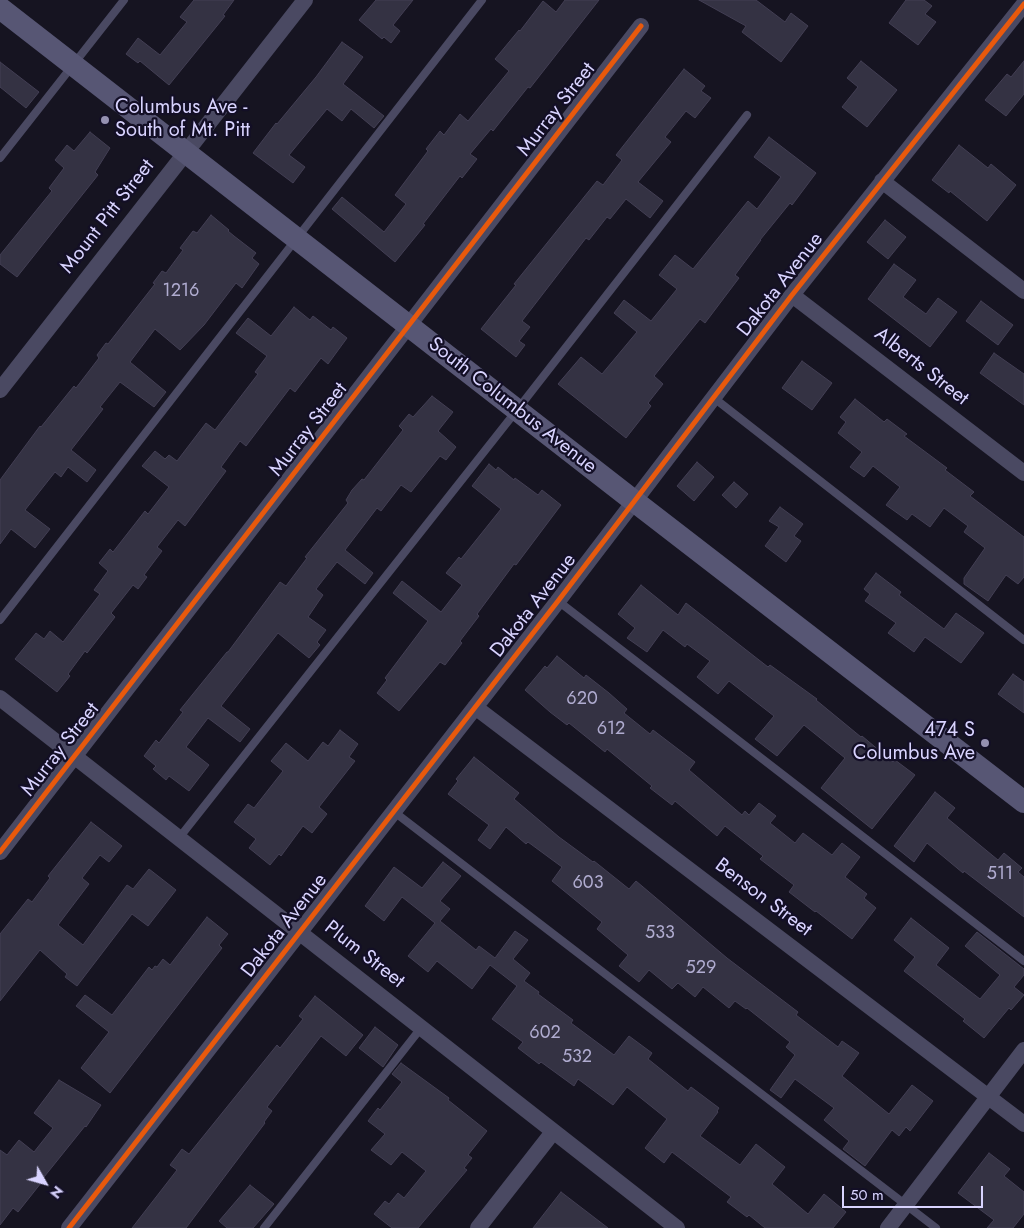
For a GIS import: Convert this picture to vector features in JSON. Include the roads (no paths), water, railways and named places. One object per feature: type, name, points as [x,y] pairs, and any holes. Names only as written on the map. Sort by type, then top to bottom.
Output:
[{"type":"main road","name":"South Columbus Avenue","points":[[0,8],[1024,802]]},
{"type":"street","name":"Mount Pitt Street","points":[[0,390],[304,0]]},
{"type":"street","name":"Dakota Avenue","points":[[69,1228],[558,600],[792,294],[1024,4]]},
{"type":"street","name":"Murray Street","points":[[0,852],[641,26]]},
{"type":"street","points":[[882,181],[1024,291]]},
{"type":"street","name":"Alberts Street","points":[[792,294],[1024,473]]},
{"type":"street","name":"Plum Street","points":[[0,698],[677,1228]]},
{"type":"street","name":"Benson Street","points":[[475,707],[1024,1124]]},
{"type":"street","points":[[888,1228],[1024,1050]]},
{"type":"street","points":[[478,1228],[553,1132]]},
{"type":"lane","points":[[0,158],[124,0]]},
{"type":"lane","points":[[0,620],[482,0]]},
{"type":"lane","points":[[179,838],[747,115]]},
{"type":"lane","points":[[714,398],[1024,640]]},
{"type":"lane","points":[[558,600],[1024,960]]},
{"type":"lane","points":[[393,811],[936,1228]]},
{"type":"lane","points":[[264,1228],[421,1028]]},
{"type":"place","name":"Columbus Ave - South of Mt. Pitt","points":[[105,120]]},
{"type":"place","name":"474 S Columbus Ave","points":[[985,743]]}]
